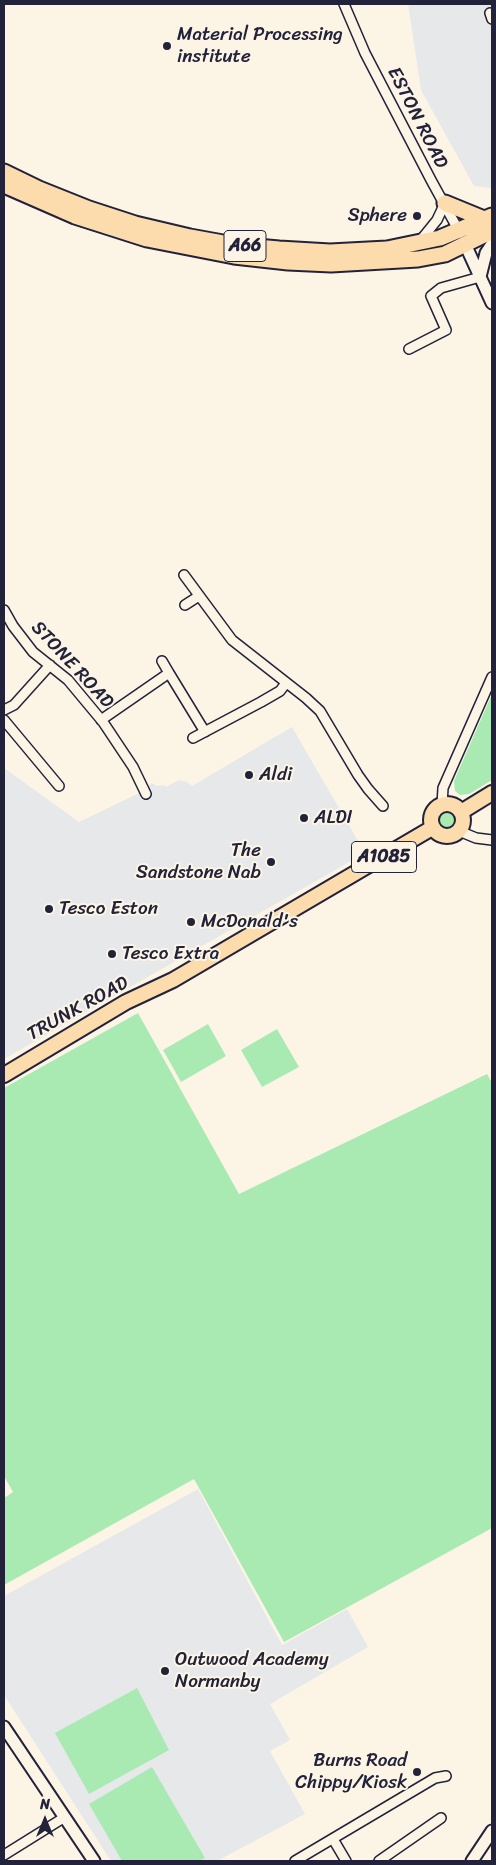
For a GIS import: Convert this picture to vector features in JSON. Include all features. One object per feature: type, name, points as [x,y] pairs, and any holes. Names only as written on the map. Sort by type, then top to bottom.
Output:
[{"type":"highway","name":"A66","points":[[4,172],[39,190],[136,224],[234,245],[330,252],[367,251],[440,238],[459,230],[490,222]]},
{"type":"highway","name":"A66","points":[[4,185],[75,216],[147,239],[234,256],[288,262],[331,264],[418,259],[445,254],[465,244],[490,222]]},
{"type":"highway","points":[[445,203],[490,222]]},
{"type":"main road","points":[[460,812],[492,793]]},
{"type":"main road","points":[[442,805],[452,805],[460,812],[463,821],[459,831]]},
{"type":"main road","name":"A1085","points":[[442,805],[437,807],[431,814],[432,828],[440,835],[445,836],[459,831]]},
{"type":"main road","name":"TRUNK ROAD","points":[[4,1073],[126,1002],[173,980],[432,828]]},
{"type":"street","name":"ESTON ROAD","points":[[344,4],[366,53],[465,244]]},
{"type":"street","points":[[418,242],[437,220],[445,203]]},
{"type":"street","points":[[465,244],[492,303]]},
{"type":"street","points":[[480,276],[486,253],[492,244]]},
{"type":"street","points":[[409,349],[446,330],[431,296],[441,288],[480,276]]},
{"type":"street","points":[[184,575],[232,640],[320,711],[358,775],[384,806]]},
{"type":"street","points":[[185,605],[199,596]]},
{"type":"street","name":"STONE ROAD","points":[[4,610],[13,626],[33,652],[68,680],[101,720],[133,767],[146,794]]},
{"type":"street","points":[[162,661],[205,732]]},
{"type":"street","points":[[4,710],[14,705],[50,666]]},
{"type":"street","points":[[101,720],[169,673]]},
{"type":"street","points":[[442,805],[443,788],[492,677]]},
{"type":"street","points":[[193,738],[280,691],[286,683]]},
{"type":"street","points":[[4,720],[59,786]]},
{"type":"street","points":[[459,831],[476,838],[492,840]]},
{"type":"street","points":[[4,1727],[94,1861]]},
{"type":"street","points":[[295,1861],[434,1778],[446,1776]]},
{"type":"street","points":[[4,1855],[66,1817]]},
{"type":"street","points":[[378,1861],[441,1818]]},
{"type":"street","points":[[472,1861],[492,1831]]},
{"type":"street","points":[[333,1839],[346,1861]]},
{"type":"shaded area","points":[[408,4],[492,4],[492,188],[474,186],[421,90]]},
{"type":"shaded area","points":[[292,727],[365,853],[4,1059],[4,768],[79,822],[137,794],[152,783],[157,786],[164,785],[166,787],[179,780],[187,782],[192,786]]},
{"type":"shaded area","name":"Outwood Academy Normanby","points":[[198,1489],[282,1645],[347,1609],[368,1647],[270,1704],[290,1740],[270,1751],[305,1814],[217,1861],[111,1861],[4,1695],[4,1596]]},
{"type":"green space","points":[[492,694],[492,780],[469,794],[460,795],[455,791],[454,781]]},
{"type":"green space","points":[[447,809],[454,812],[457,819],[454,826],[447,829],[440,826],[437,819],[440,812]]},
{"type":"green space","points":[[138,1013],[239,1194],[487,1074],[492,1083],[492,1528],[284,1642],[194,1479],[4,1585],[4,1498],[13,1492],[4,1476],[4,1088]]},
{"type":"green space","points":[[208,1024],[226,1056],[181,1082],[163,1050]]},
{"type":"green space","points":[[277,1029],[299,1067],[262,1087],[241,1050]]},
{"type":"green space","points":[[137,1688],[169,1750],[89,1794],[55,1733]]},
{"type":"green space","points":[[152,1767],[205,1858],[199,1861],[122,1861],[89,1804]]},
{"type":"place","name":"Material Processing institute","points":[[167,46]]},
{"type":"place","name":"Sphere","points":[[417,216]]},
{"type":"place","name":"Aldi","points":[[249,775]]},
{"type":"place","name":"ALDI","points":[[304,818]]},
{"type":"place","name":"The Sandstone Nab","points":[[271,862]]},
{"type":"place","name":"Tesco Eston","points":[[49,909]]},
{"type":"place","name":"McDonald's","points":[[191,922]]},
{"type":"place","name":"Tesco Extra","points":[[112,954]]},
{"type":"place","name":"Outwood Academy Normanby","points":[[165,1671]]},
{"type":"place","name":"Burns Road Chippy/Kiosk","points":[[417,1772]]}]
